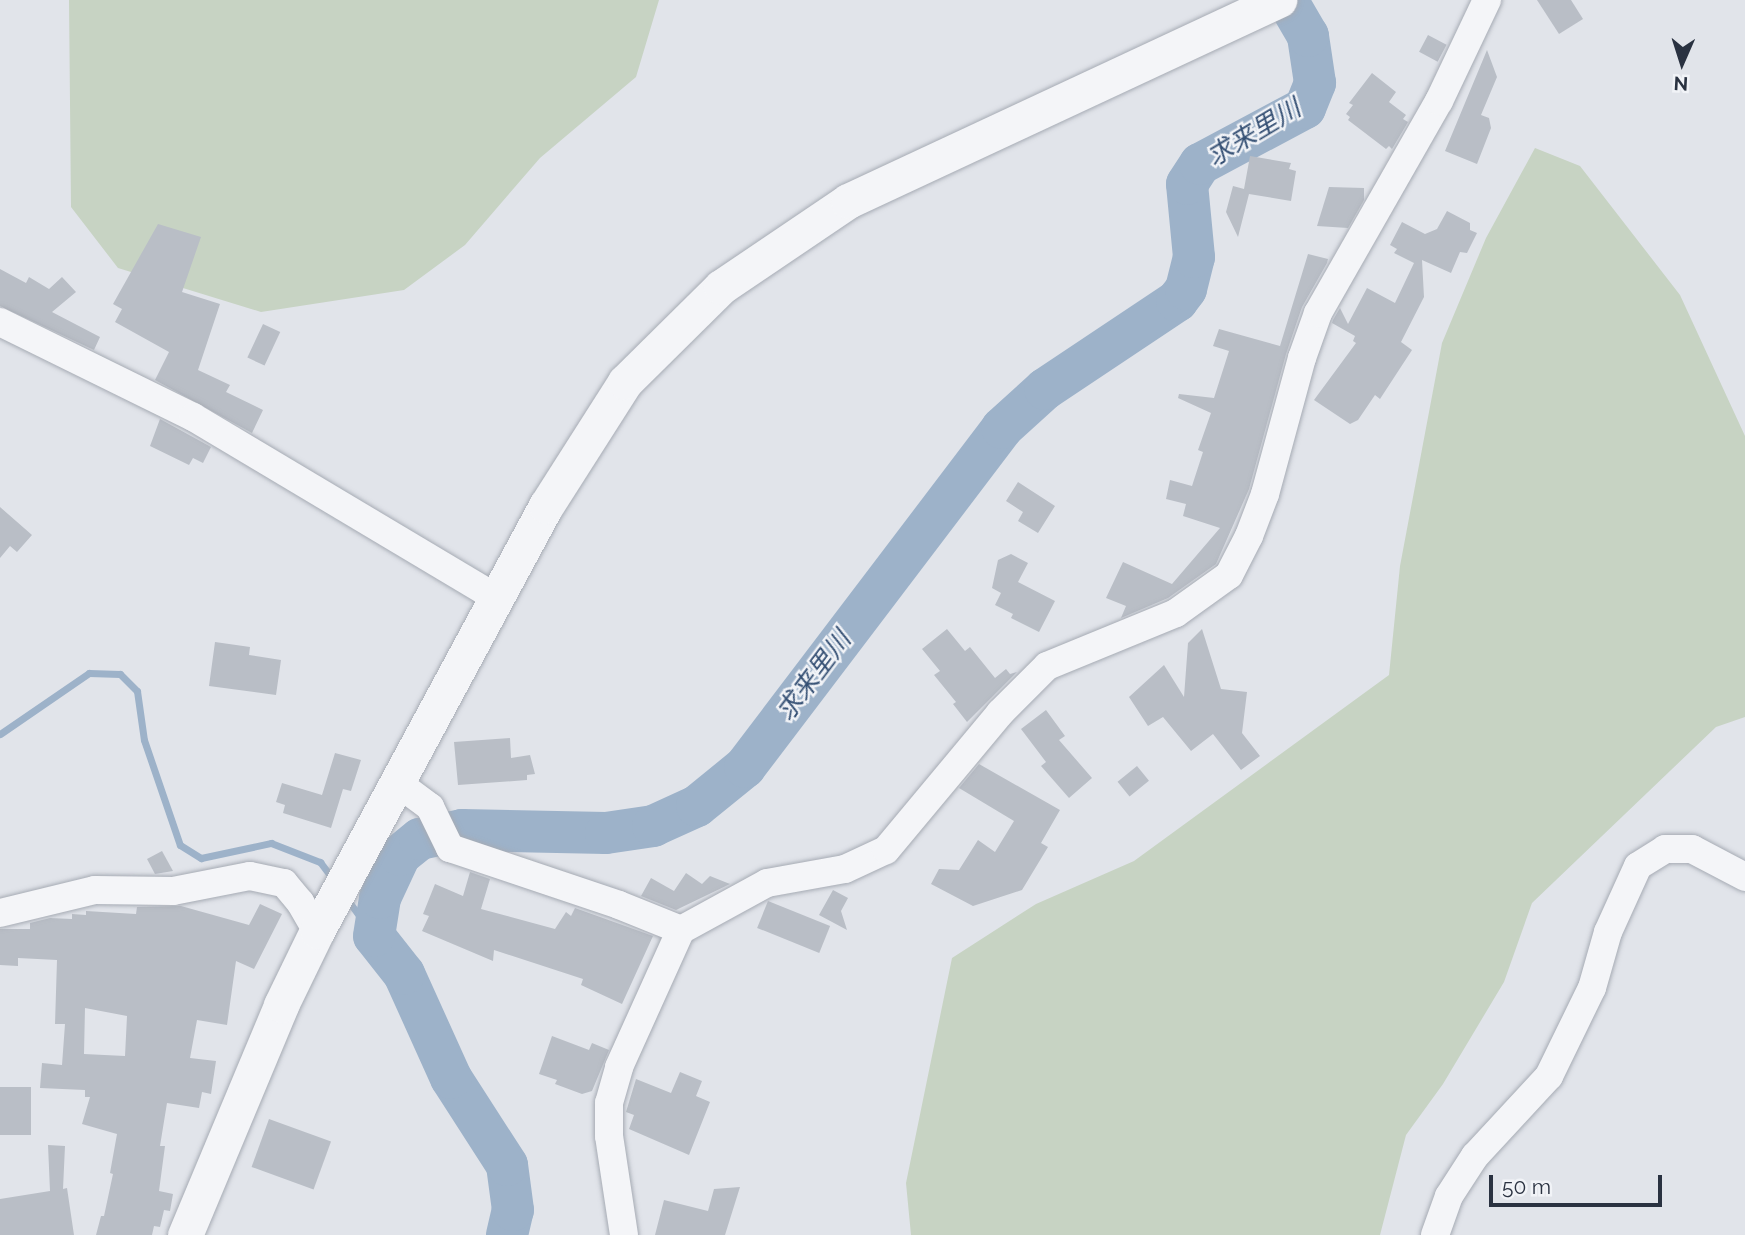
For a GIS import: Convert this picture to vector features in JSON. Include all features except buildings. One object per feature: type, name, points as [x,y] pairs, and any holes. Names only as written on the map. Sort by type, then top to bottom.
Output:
[{"type":"street","points":[[624,1235],[609,1136],[609,1103],[619,1068],[681,930],[767,883],[845,869],[886,850],[1000,713],[1047,666],[1176,613],[1230,575],[1265,494],[1302,358],[1318,313],[1439,101],[1487,0]]},
{"type":"street","points":[[185,1235],[281,1005],[322,922],[546,506],[625,382],[721,287],[848,201],[1273,3]]},
{"type":"street","points":[[0,323],[246,446],[498,598]]},
{"type":"street","points":[[395,782],[430,807],[450,848],[619,905],[681,930]]},
{"type":"street","points":[[1435,1235],[1449,1196],[1475,1156],[1549,1076],[1592,988],[1608,932],[1638,866],[1665,849],[1692,849],[1745,877]]},
{"type":"street","points":[[0,913],[95,890],[173,891],[250,876],[284,883],[322,922]]},
{"type":"green space","points":[[69,0],[659,0],[636,77],[540,158],[465,245],[404,290],[261,312],[118,268],[71,207]]},
{"type":"green space","points":[[1535,148],[1580,166],[1680,295],[1745,436],[1745,717],[1716,727],[1532,903],[1504,982],[1443,1084],[1406,1135],[1380,1235],[911,1235],[906,1183],[952,958],[1036,904],[1134,861],[1389,675],[1400,566],[1442,343],[1486,238]]},
{"type":"waterway","name":"求来里川","points":[[507,1235],[513,1210],[507,1165],[451,1078],[404,974],[374,936],[380,898],[400,855],[420,839],[462,830],[606,833],[653,826],[697,806],[745,767],[1002,428],[1045,389],[1177,301],[1186,289],[1194,257],[1187,184],[1200,164],[1305,108],[1315,83],[1308,36],[1287,0]]},
{"type":"waterway","points":[[0,734],[89,673],[120,674],[137,691],[144,740],[180,845],[201,858],[271,843],[320,862],[332,878]]},
{"type":"waterway","points":[[347,899],[374,936]]}]
